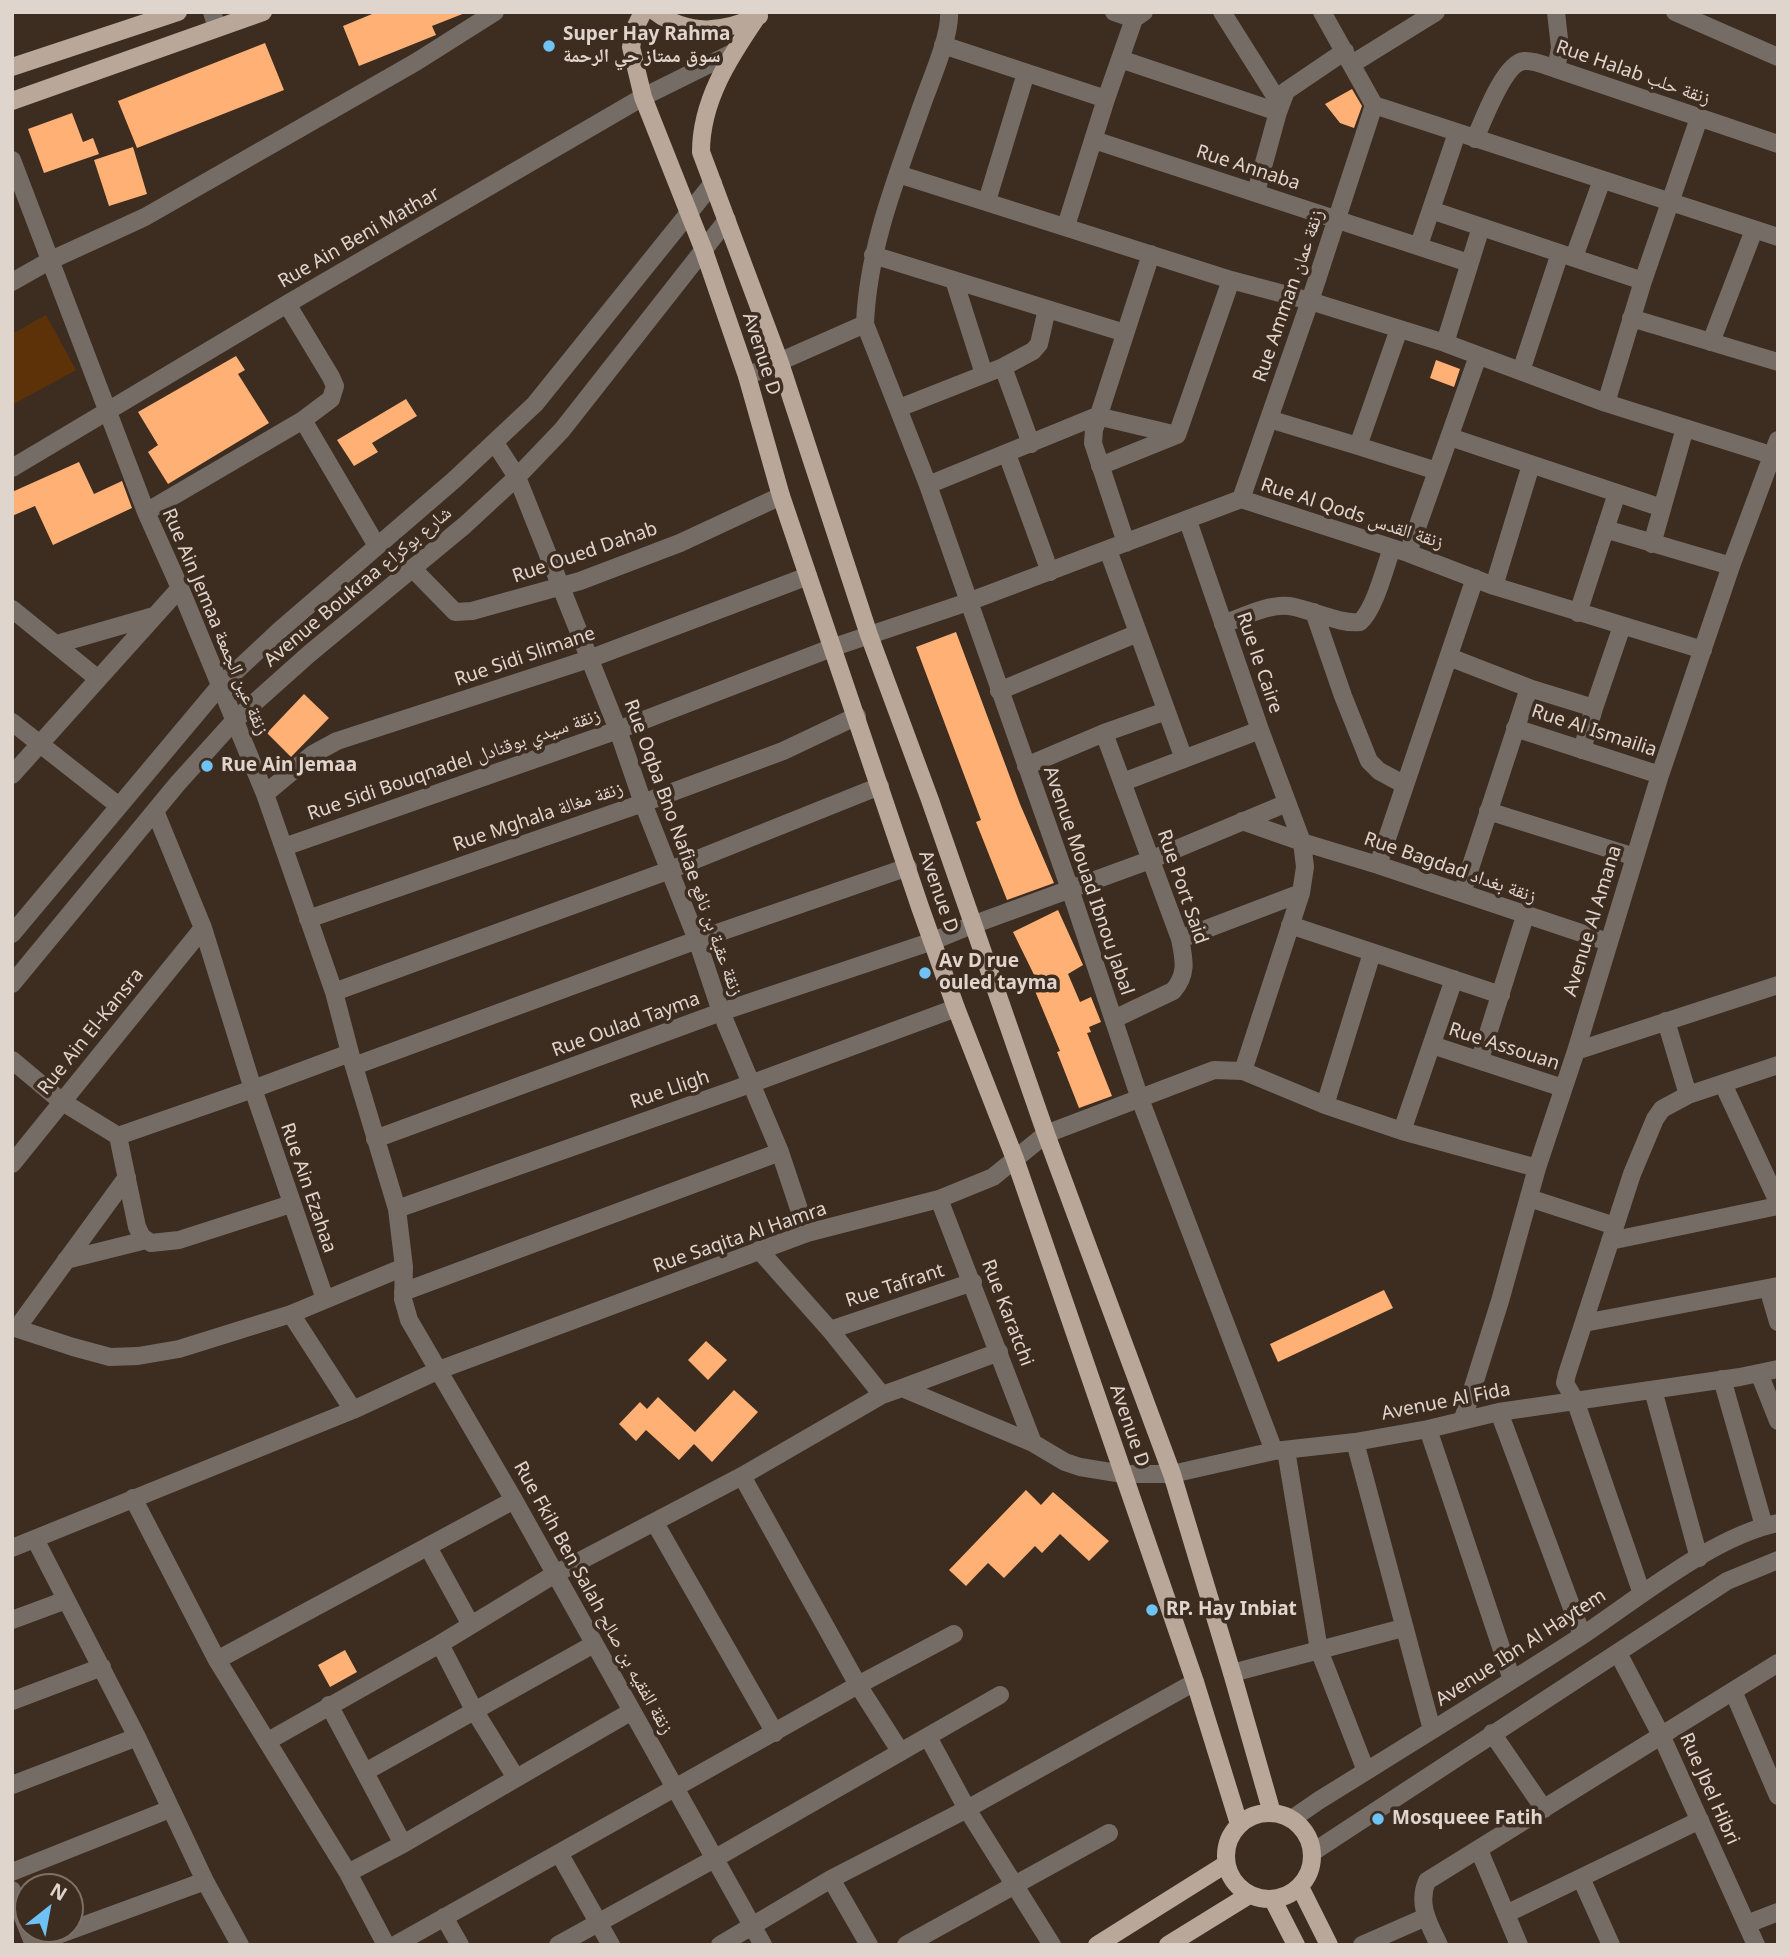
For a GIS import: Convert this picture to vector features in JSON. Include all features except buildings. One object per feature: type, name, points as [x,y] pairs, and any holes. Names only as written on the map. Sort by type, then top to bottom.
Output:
[{"type":"main road","points":[[12,67],[178,12]]},
{"type":"main road","points":[[12,101],[214,20],[262,12]]},
{"type":"main road","name":"Avenue D","points":[[643,12],[635,28],[631,47],[643,97],[704,251],[747,376],[781,496],[808,576],[956,1008],[1015,1159],[1195,1682],[1240,1824]]},
{"type":"main road","points":[[656,12],[679,25],[697,30],[720,30],[761,15]]},
{"type":"main road","name":"Avenue D","points":[[761,15],[732,54],[709,100],[701,132],[701,152],[780,363],[869,635],[930,800],[1046,1134],[1172,1474],[1233,1673],[1272,1813]]},
{"type":"main road","points":[[1272,1813],[1292,1819],[1309,1839],[1313,1852],[1308,1877],[1288,1896],[1273,1900],[1249,1895],[1239,1887],[1226,1864],[1226,1850],[1231,1836],[1240,1824],[1260,1814],[1272,1813]]},
{"type":"main road","points":[[1097,1945],[1226,1864]]},
{"type":"main road","points":[[1300,1887],[1329,1945]]},
{"type":"main road","points":[[1168,1945],[1249,1895]]},
{"type":"main road","points":[[1273,1900],[1296,1945]]},
{"type":"street","points":[[12,282],[49,261],[145,217],[416,62],[495,12]]},
{"type":"street","points":[[1066,226],[1106,99],[1139,15],[1114,12]]},
{"type":"street","points":[[1222,12],[1279,108]]},
{"type":"street","points":[[1322,12],[1374,105],[1778,237]]},
{"type":"street","points":[[1256,192],[1286,91],[1436,12]]},
{"type":"street","points":[[1556,12],[1560,48],[1556,69]]},
{"type":"street","points":[[1675,12],[1778,57]]},
{"type":"street","points":[[747,376],[865,324],[873,255],[952,14]]},
{"type":"street","points":[[943,45],[1106,99]]},
{"type":"street","name":"Rue Ain Beni Mathar","points":[[12,468],[643,97],[732,54]]},
{"type":"street","points":[[1120,59],[1279,108]]},
{"type":"street","name":"Rue Halab زنقة حلب","points":[[1475,138],[1501,82],[1518,63],[1525,61],[1778,144]]},
{"type":"street","points":[[987,201],[1026,73]]},
{"type":"street","name":"Rue Amman زنقة عمان","points":[[1241,499],[1374,105]]},
{"type":"street","points":[[1606,402],[1643,281],[1699,118]]},
{"type":"street","points":[[1419,245],[1457,133]]},
{"type":"street","name":"Rue Annaba","points":[[1094,140],[1469,263]]},
{"type":"street","name":"Rue Ain Jemaa زنقة عين الجمعة","points":[[12,160],[146,512],[265,794],[284,847],[334,992],[397,1209],[404,1267]]},
{"type":"street","points":[[898,174],[1231,280],[1310,301],[1445,343],[1685,428],[1775,448]]},
{"type":"street","points":[[1521,371],[1567,255],[1602,180]]},
{"type":"street","name":"Avenue Boukraa شارع بوكراع","points":[[12,934],[219,687],[495,443],[543,393],[713,183]]},
{"type":"street","points":[[1431,210],[1643,281]]},
{"type":"street","name":"Avenue Boukraa شارع بوكراع","points":[[12,984],[155,811],[234,721],[465,525],[517,477],[570,421],[727,219]]},
{"type":"street","points":[[1445,343],[1481,227]]},
{"type":"street","points":[[1711,342],[1754,230]]},
{"type":"street","points":[[1126,543],[1093,443],[1097,416],[1151,254]]},
{"type":"street","points":[[873,255],[1125,333]]},
{"type":"street","points":[[954,280],[984,374]]},
{"type":"street","points":[[1100,466],[1177,435],[1231,280]]},
{"type":"street","points":[[146,512],[303,420],[331,399],[335,386],[287,304]]},
{"type":"street","points":[[900,408],[1003,367],[1036,347],[1047,309]]},
{"type":"street","points":[[1631,318],[1778,362]]},
{"type":"street","name":"Avenue Mouad Ibnou Jabal","points":[[865,324],[928,485],[1070,889],[1140,1099],[1280,1450],[1319,1650],[1367,1771]]},
{"type":"street","points":[[1358,446],[1399,329]]},
{"type":"street","points":[[1223,624],[1279,606],[1349,622],[1363,620],[1437,471],[1478,356]]},
{"type":"street","points":[[1003,367],[1031,444]]},
{"type":"street","points":[[928,485],[1097,416],[1177,435]]},
{"type":"street","points":[[1269,419],[1437,471]]},
{"type":"street","points":[[303,420],[377,546]]},
{"type":"street","points":[[1652,544],[1685,428]]},
{"type":"street","points":[[1450,437],[1662,508]]},
{"type":"street","name":"Rue Oqba Bno Nafiae زنقة عقبة بن نافع","points":[[495,443],[517,477],[618,730],[643,803],[697,940],[721,1012],[780,1152],[807,1233]]},
{"type":"street","name":"Avenue Al Amana","points":[[1463,1419],[1500,1301],[1537,1168],[1576,1051],[1660,775],[1731,566],[1775,448]]},
{"type":"street","points":[[1007,454],[1050,572]]},
{"type":"street","points":[[1494,586],[1531,465]]},
{"type":"street","points":[[1578,613],[1617,493]]},
{"type":"street","name":"Rue Oued Dahab","points":[[412,568],[455,612],[472,611],[561,588],[680,543],[781,496]]},
{"type":"street","name":"Rue Al Qods زنقة القدس","points":[[834,647],[968,602],[1241,499],[1400,550],[1494,586],[1703,650]]},
{"type":"street","name":"Rue le Caire","points":[[1188,520],[1290,811]]},
{"type":"street","points":[[1605,529],[1731,566]]},
{"type":"street","points":[[1108,550],[1184,759]]},
{"type":"street","name":"Rue Sidi Slimane","points":[[265,794],[313,754],[337,741],[589,659],[808,576]]},
{"type":"street","points":[[1378,865],[1475,578]]},
{"type":"street","points":[[12,775],[180,588]]},
{"type":"street","points":[[12,609],[97,678]]},
{"type":"street","points":[[1314,612],[1338,684],[1369,761],[1379,771],[1405,785]]},
{"type":"street","points":[[57,643],[156,615]]},
{"type":"street","points":[[1582,750],[1622,626]]},
{"type":"street","points":[[999,691],[1138,633]]},
{"type":"street","name":"Rue Sidi Bouqnadel زنقة سيدي بوقنادل","points":[[284,847],[618,730],[834,647]]},
{"type":"street","points":[[1449,657],[1529,688],[1594,708]]},
{"type":"street","points":[[1462,893],[1529,688]]},
{"type":"street","points":[[1026,766],[1104,733],[1166,711]]},
{"type":"street","name":"Rue Mghala زنقة مغالة","points":[[309,919],[643,803],[783,751],[857,716]]},
{"type":"street","points":[[12,722],[119,806]]},
{"type":"street","name":"Rue Al Ismailia","points":[[1515,728],[1660,775]]},
{"type":"street","points":[[1124,782],[1260,730]]},
{"type":"street","name":"Rue Port Said","points":[[1104,733],[1180,939],[1185,965],[1178,985],[1172,991],[1156,1001],[1114,1018]]},
{"type":"street","points":[[334,992],[670,870],[880,786]]},
{"type":"street","name":"Rue Ain Ezahaa","points":[[155,811],[203,928],[253,1090],[325,1299]]},
{"type":"street","points":[[933,941],[1150,860],[1242,821],[1290,811],[1302,842],[1305,867],[1301,893],[1243,1072],[1325,1105],[1402,1131],[1537,1168]]},
{"type":"street","points":[[1488,811],[1635,857]]},
{"type":"street","name":"Rue Bagdad زنقة بغداد","points":[[1242,821],[1608,942]]},
{"type":"street","points":[[118,1136],[352,1060],[908,867]]},
{"type":"street","points":[[1180,939],[1301,893]]},
{"type":"street","points":[[1480,1059],[1525,916]]},
{"type":"street","points":[[1290,925],[1501,995]]},
{"type":"street","name":"Rue Ain El-Kansra","points":[[12,1164],[203,928]]},
{"type":"street","name":"Rue Oulad Tayma","points":[[375,1139],[721,1012],[933,941]]},
{"type":"street","points":[[1325,1105],[1372,953]]},
{"type":"street","points":[[1402,1131],[1454,979]]},
{"type":"street","points":[[1576,1051],[1778,985]]},
{"type":"street","name":"Rue Lligh","points":[[397,1209],[956,1008]]},
{"type":"street","points":[[1666,1021],[1688,1095]]},
{"type":"street","name":"Rue Assouan","points":[[1432,1045],[1563,1088]]},
{"type":"street","points":[[12,1060],[61,1101],[118,1136],[137,1227],[146,1240],[156,1244],[179,1240],[291,1204]]},
{"type":"street","points":[[1643,1594],[1575,1400],[1565,1383],[1632,1174],[1655,1119],[1662,1109],[1688,1095],[1778,1065]]},
{"type":"street","name":"Rue Saqita Al Hamra","points":[[12,1548],[353,1410],[439,1370],[807,1233],[939,1199],[993,1177],[1046,1134],[1214,1070],[1243,1072]]},
{"type":"street","points":[[1529,1198],[1613,1233],[1778,1204],[1723,1084]]},
{"type":"street","points":[[403,1292],[780,1152]]},
{"type":"street","points":[[127,1177],[14,1327],[110,1357],[138,1356],[179,1349],[291,1314],[404,1267]]},
{"type":"street","name":"Rue Karatchi","points":[[939,1199],[1033,1443]]},
{"type":"street","points":[[66,1260],[146,1240]]},
{"type":"street","points":[[760,1250],[882,1395]]},
{"type":"street","name":"Rue Fkih Ben Salah زنقة الفقيه بن صالح","points":[[404,1267],[404,1306],[410,1320],[763,1945]]},
{"type":"street","name":"Rue Tafrant","points":[[830,1330],[973,1282]]},
{"type":"street","points":[[1584,1323],[1773,1287],[1778,1322]]},
{"type":"street","points":[[291,1314],[353,1410]]},
{"type":"street","points":[[268,1741],[440,1644],[555,1574],[742,1476],[882,1395],[999,1352]]},
{"type":"street","name":"Avenue Al Fida","points":[[902,1388],[1033,1443],[1065,1462],[1092,1470],[1123,1474],[1172,1474],[1280,1450],[1355,1442],[1428,1429],[1499,1412],[1778,1369]]},
{"type":"street","points":[[1759,1373],[1778,1421]]},
{"type":"street","points":[[1722,1379],[1771,1525]]},
{"type":"street","points":[[1653,1390],[1699,1558]]},
{"type":"street","points":[[1499,1412],[1582,1635]]},
{"type":"street","points":[[1428,1429],[1512,1679]]},
{"type":"street","points":[[1355,1442],[1432,1730]]},
{"type":"street","points":[[742,1476],[858,1685],[900,1751]]},
{"type":"street","points":[[133,1497],[217,1660],[348,1873],[386,1945]]},
{"type":"street","points":[[217,1660],[514,1500]]},
{"type":"street","points":[[655,1523],[775,1733]]},
{"type":"street","name":"Avenue Ibn Al Haytem","points":[[1292,1819],[1699,1558],[1728,1541],[1771,1525]]},
{"type":"street","points":[[35,1539],[137,1737],[205,1881],[240,1945]]},
{"type":"street","points":[[428,1547],[471,1625]]},
{"type":"street","points":[[1313,1852],[1727,1581],[1778,1560]]},
{"type":"street","points":[[12,1620],[66,1600]]},
{"type":"street","points":[[1233,1673],[1403,1628]]},
{"type":"street","points":[[395,1945],[858,1685],[954,1634]]},
{"type":"street","points":[[440,1644],[474,1710],[516,1778]]},
{"type":"street","points":[[365,1772],[594,1644]]},
{"type":"street","name":"Rue Jbel Hibri","points":[[1618,1653],[1661,1735],[1756,1945]]},
{"type":"street","points":[[1439,1945],[1426,1917],[1422,1897],[1427,1881],[1778,1663]]},
{"type":"street","points":[[12,1701],[102,1667]]},
{"type":"street","points":[[720,1945],[831,1879],[967,1808],[1195,1682]]},
{"type":"street","points":[[1733,1691],[1778,1796]]},
{"type":"street","points":[[558,1945],[1000,1695]]},
{"type":"street","points":[[329,1705],[403,1844]]},
{"type":"street","points":[[348,1873],[632,1711]]},
{"type":"street","points":[[1492,1733],[1544,1809]]},
{"type":"street","points":[[12,1786],[137,1737]]},
{"type":"street","points":[[928,1737],[967,1808],[1052,1945]]},
{"type":"street","points":[[12,1872],[170,1809]]},
{"type":"street","points":[[1506,1914],[1700,1820]]},
{"type":"street","points":[[906,1945],[1109,1833]]},
{"type":"street","points":[[1479,1850],[1519,1945]]},
{"type":"street","points":[[558,1853],[611,1945]]},
{"type":"street","points":[[1581,1878],[1611,1945]]},
{"type":"street","points":[[831,1879],[869,1945]]},
{"type":"street","points":[[33,1944],[205,1881]]},
{"type":"street","points":[[1747,1924],[1778,1912]]},
{"type":"street","points":[[444,1917],[460,1945]]},
{"type":"street","points":[[1362,1945],[1426,1917]]},
{"type":"shaded area","points":[[46,315],[76,370],[12,405],[12,334]]},
{"type":"place","name":"Super Hay Rahma سوق ممتاز حي الرحمة","points":[[549,46]]},
{"type":"place","name":"Rue Ain Jemaa","points":[[207,766]]},
{"type":"place","name":"Av D rue ouled tayma","points":[[925,973]]},
{"type":"place","name":"RP. Hay Inbiat","points":[[1152,1610]]},
{"type":"place","name":"Mosqueee Fatih","points":[[1378,1819]]}]
